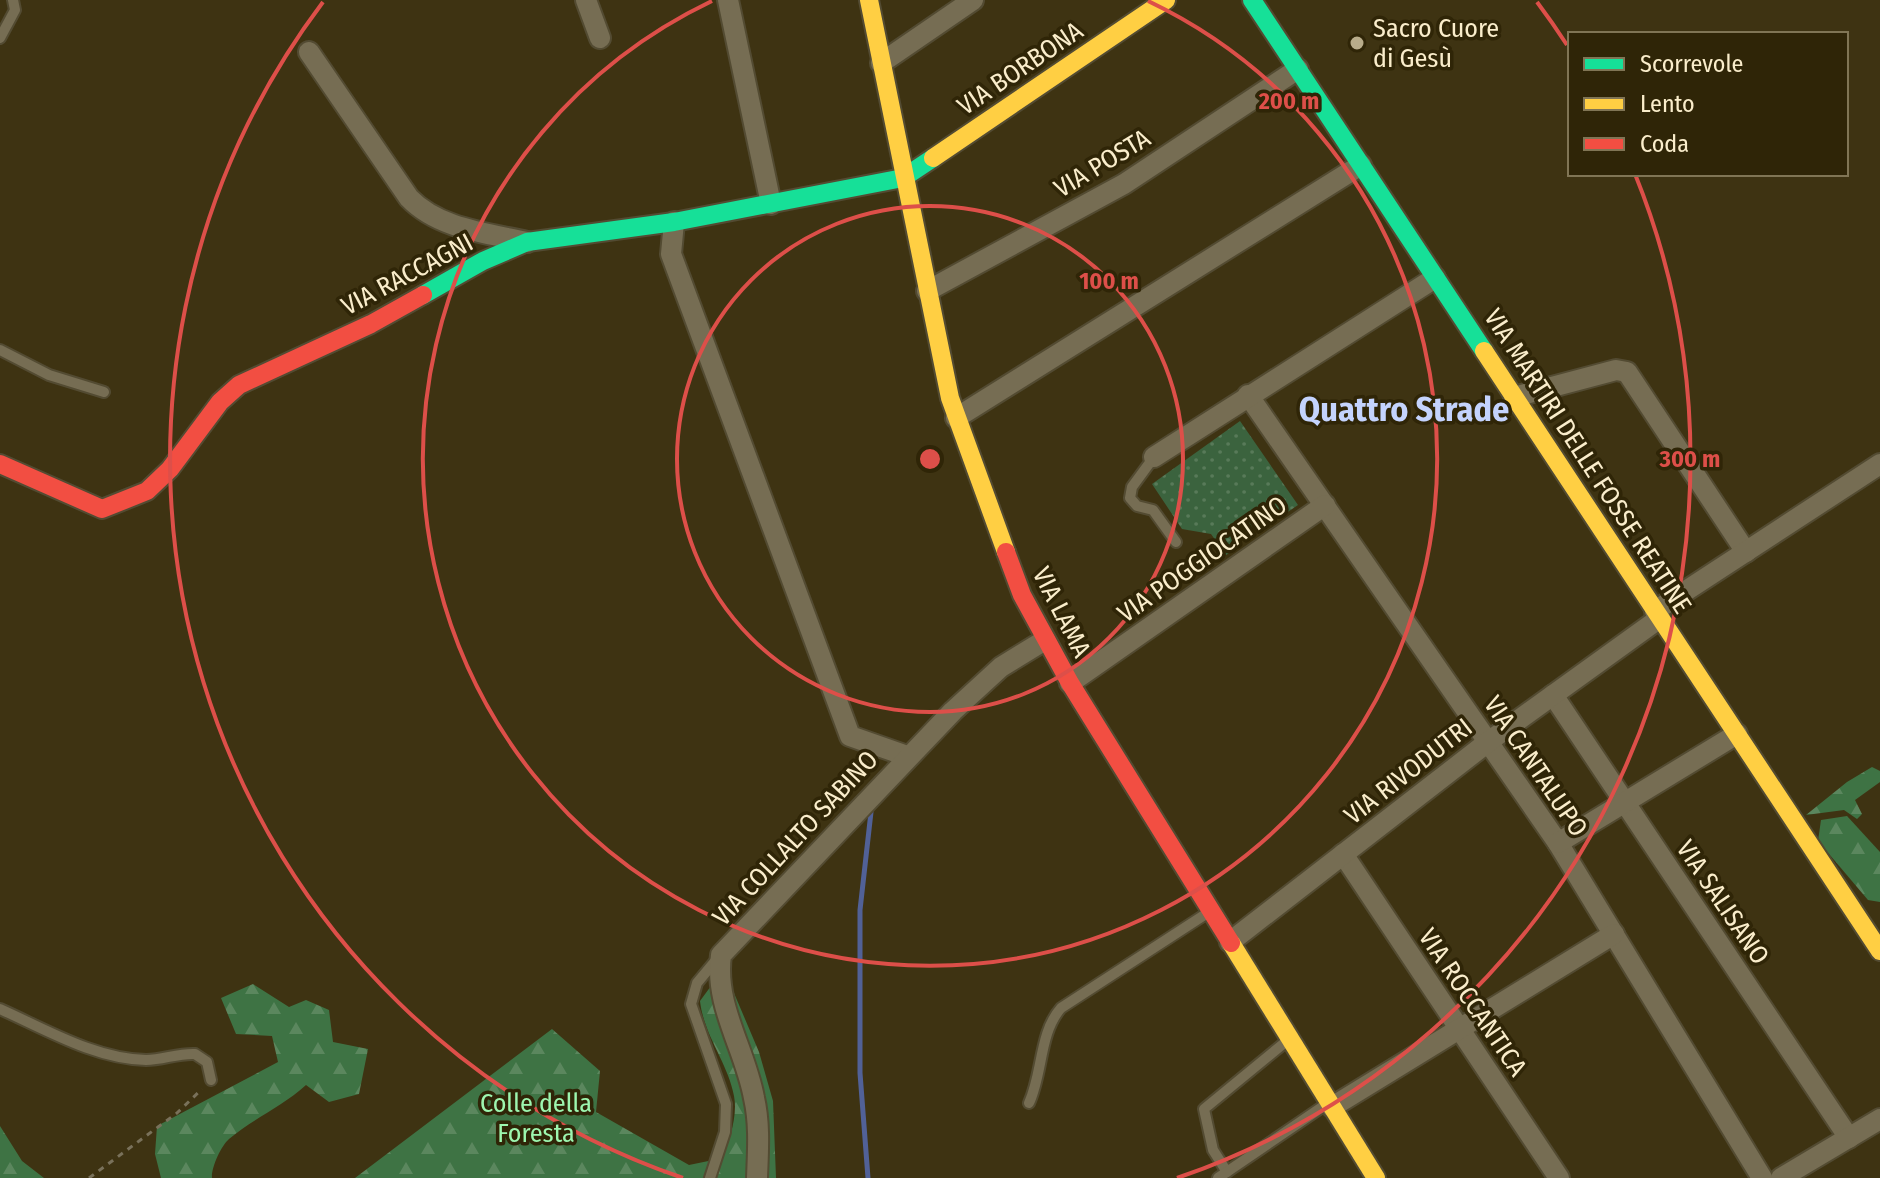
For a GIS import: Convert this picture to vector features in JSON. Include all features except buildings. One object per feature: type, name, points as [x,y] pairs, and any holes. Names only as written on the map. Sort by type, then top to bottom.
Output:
[{"type":"main road","name":"VIA LAMA","points":[[869,0],[903,178],[956,418],[1011,567],[1045,640],[1070,683],[1376,1178]]},
{"type":"main road","name":"VIA BORBONA","points":[[903,178],[1166,0]]},
{"type":"main road","name":"VIA MARTIRI DELLE FOSSE REATINE","points":[[1252,0],[1880,951]]},
{"type":"main road","name":"VIA RACCAGNI","points":[[0,464],[102,509],[123,503],[147,491],[170,469],[220,402],[239,385],[371,324],[483,261],[527,242],[674,222],[903,178]]},
{"type":"street","points":[[586,0],[600,38]]},
{"type":"street","points":[[728,0],[771,204]]},
{"type":"street","points":[[881,63],[973,0]]},
{"type":"street","points":[[309,52],[409,198],[422,212],[472,230],[527,242]]},
{"type":"street","name":"VIA POSTA","points":[[927,291],[1124,184],[1298,69]]},
{"type":"street","points":[[956,418],[1361,165]]},
{"type":"street","points":[[674,222],[671,254],[850,736],[907,756]]},
{"type":"street","points":[[1154,457],[1435,278]]},
{"type":"street","points":[[1514,397],[1616,370],[1627,372],[1746,552]]},
{"type":"street","name":"VIA CANTALUPO","points":[[1248,395],[1558,843],[1762,1178]]},
{"type":"street","name":"VIA RIVODUTRI","points":[[1230,942],[1658,614],[1880,464]]},
{"type":"street","name":"VIA POGGIOCATINO","points":[[1070,683],[1325,505]]},
{"type":"street","name":"VIA COLLALTO SABINO","points":[[757,1178],[759,1140],[754,1097],[720,994],[721,955],[907,756],[1001,667],[1045,640]]},
{"type":"street","name":"VIA SALISANO","points":[[1553,695],[1849,1138]]},
{"type":"street","points":[[1558,843],[1737,734]]},
{"type":"street","name":"VIA ROCCANTICA","points":[[1343,854],[1559,1178]]},
{"type":"street","points":[[1331,1104],[1614,934]]},
{"type":"street","points":[[1781,1178],[1880,1119]]},
{"type":"lane","points":[[0,38],[15,10],[13,0]]},
{"type":"lane","points":[[0,350],[49,375],[104,392]]},
{"type":"lane","points":[[1154,457],[1132,487],[1130,498],[1137,506],[1153,510],[1176,542]]},
{"type":"lane","points":[[1029,1103],[1039,1077],[1048,1027],[1061,1008],[1211,911]]},
{"type":"lane","points":[[710,1178],[725,1132],[726,1104],[691,1004],[691,994],[721,955]]},
{"type":"lane","points":[[0,1009],[92,1049],[120,1056],[146,1060],[195,1054],[207,1062],[211,1080]]},
{"type":"lane","points":[[1290,1039],[1204,1109],[1213,1150],[1223,1175],[1331,1104]]},
{"type":"path","points":[[89,1178],[177,1113],[211,1080]]},
{"type":"green space","points":[[1240,421],[1298,505],[1279,518],[1265,517],[1232,541],[1232,551],[1226,555],[1211,534],[1182,529],[1152,484]]},
{"type":"green space","points":[[1872,767],[1880,771],[1880,782],[1855,800],[1862,814],[1857,819],[1844,810],[1806,815],[1847,782]]},
{"type":"green space","points":[[1847,816],[1880,852],[1880,902],[1868,900],[1818,841],[1821,820]]},
{"type":"green space","points":[[253,984],[289,1007],[306,1000],[329,1010],[333,1042],[368,1049],[359,1094],[329,1102],[306,1085],[229,1139],[217,1157],[212,1178],[161,1178],[155,1154],[157,1126],[278,1062],[272,1036],[236,1034],[221,998]]},
{"type":"green space","name":"Colle della Foresta","points":[[711,986],[731,986],[759,1052],[773,1101],[776,1178],[355,1178],[552,1029],[600,1071],[596,1112],[689,1165],[723,1158],[735,1104],[727,1072],[702,1014],[700,1001]]},
{"type":"green space","points":[[0,1126],[22,1161],[44,1178],[0,1178]]},
{"type":"waterway","points":[[868,1178],[860,1073],[860,910],[871,812]]},
{"type":"traffic: fast","points":[[1252,0],[1484,351]]},
{"type":"traffic: fast","points":[[423,295],[483,261],[527,242],[674,222],[903,178],[933,158]]},
{"type":"traffic: slow","points":[[869,0],[950,398],[1006,552]]},
{"type":"traffic: slow","points":[[933,158],[1166,0]]},
{"type":"traffic: slow","points":[[1484,351],[1880,951]]},
{"type":"traffic: slow","points":[[1231,943],[1376,1178]]},
{"type":"traffic: jam","points":[[0,464],[102,509],[147,491],[170,469],[220,402],[239,385],[371,324],[423,295]]},
{"type":"traffic: jam","points":[[1006,552],[1022,595],[1070,683],[1231,943]]},
{"type":"place","name":"Sacro Cuore di Gesù","points":[[1357,43]]},
{"type":"district","name":"Quattro Strade","points":[[1404,409]]}]
